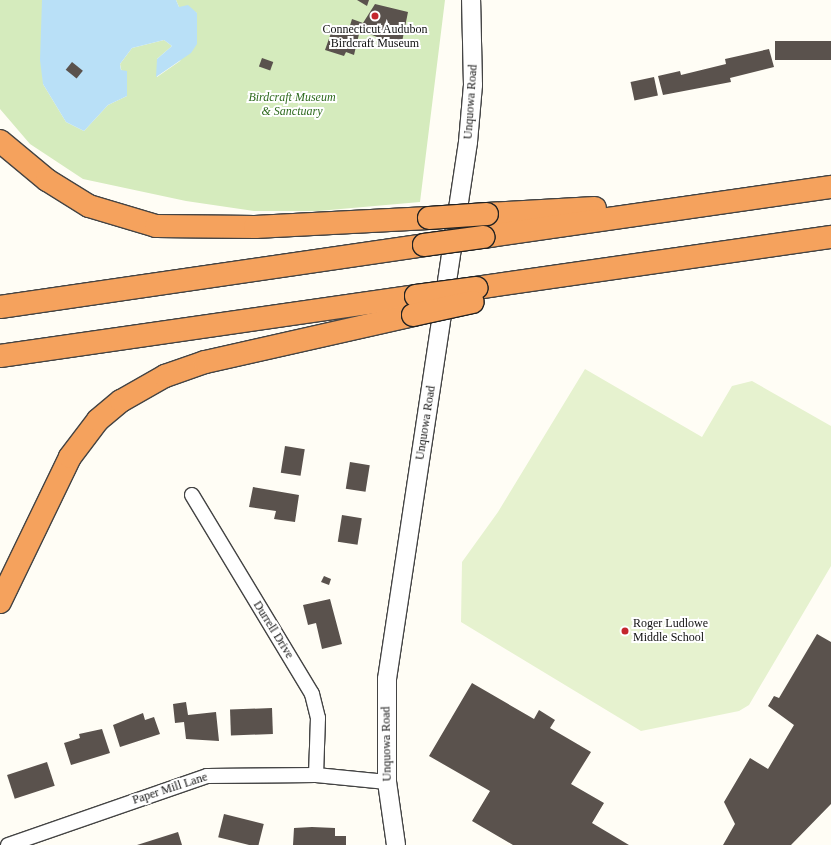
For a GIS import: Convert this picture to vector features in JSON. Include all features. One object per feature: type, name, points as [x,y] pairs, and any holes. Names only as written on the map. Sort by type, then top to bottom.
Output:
[{"type":"highway","points":[[0,141],[68,195],[110,215],[156,226],[262,227],[487,214],[712,204]]},
{"type":"highway","points":[[0,306],[831,187]]},
{"type":"highway","points":[[0,356],[415,306],[591,271],[831,237]]},
{"type":"highway","points":[[710,254],[831,246]]},
{"type":"highway","points":[[0,602],[70,457],[98,420],[121,401],[159,378],[205,362],[415,306]]},
{"type":"street","name":"Unquowa Road","points":[[396,845],[387,782],[390,650],[450,276],[468,142],[473,85],[471,0]]},
{"type":"street","name":"Durrell Drive","points":[[192,495],[312,694],[318,718],[316,775]]},
{"type":"street","name":"Paper Mill Lane","points":[[8,845],[207,776],[316,775],[387,782]]},
{"type":"green space","name":"Birdcraft Museum & Sanctuary","points":[[0,0],[42,0],[43,84],[66,122],[84,131],[108,105],[127,96],[120,64],[132,48],[164,40],[172,46],[157,59],[157,77],[180,61],[197,27],[197,13],[179,7],[176,0],[445,0],[420,202],[318,211],[254,211],[186,201],[83,179],[30,144],[0,109]]},
{"type":"green space","points":[[585,369],[702,437],[732,386],[752,381],[831,426],[831,566],[749,705],[739,711],[641,731],[461,622],[462,562],[498,512]]},
{"type":"water","points":[[42,0],[176,0],[179,7],[188,5],[197,13],[197,44],[191,53],[156,77],[157,59],[172,46],[164,40],[132,48],[120,64],[121,70],[127,71],[127,96],[108,105],[84,131],[66,122],[43,84],[40,60]]},
{"type":"building","points":[[357,0],[369,0],[367,6]]},
{"type":"building","points":[[375,4],[408,12],[401,47],[360,30],[354,55],[346,52],[344,56],[325,50],[332,30],[349,29],[352,19],[363,23]]},
{"type":"building","points":[[775,41],[831,41],[831,60],[775,60]]},
{"type":"building","points":[[769,49],[774,67],[730,78],[731,82],[663,95],[658,76],[680,71],[681,75],[726,64],[725,59]]},
{"type":"building","points":[[262,58],[273,62],[270,71],[259,66]]},
{"type":"building","points":[[72,62],[83,71],[77,79],[66,70]]},
{"type":"building","points":[[654,77],[658,96],[634,101],[631,82]]},
{"type":"building","points":[[285,446],[305,449],[301,476],[281,473]]},
{"type":"building","points":[[350,462],[370,465],[366,492],[346,489]]},
{"type":"building","points":[[253,487],[299,495],[295,522],[274,519],[276,511],[249,507]]},
{"type":"building","points":[[342,515],[362,518],[358,545],[338,542]]},
{"type":"building","points":[[324,576],[331,579],[329,585],[321,582]]},
{"type":"building","points":[[330,599],[342,644],[322,649],[316,623],[308,625],[303,605]]},
{"type":"building","points":[[817,634],[831,642],[831,804],[791,845],[723,845],[735,824],[724,802],[750,758],[768,769],[794,725],[768,706],[774,696],[779,698]]},
{"type":"building","points":[[472,683],[534,719],[539,710],[555,720],[550,728],[591,752],[571,784],[604,803],[592,823],[629,845],[513,845],[472,821],[490,791],[429,756]]},
{"type":"building","points":[[186,702],[188,715],[216,712],[219,741],[186,739],[184,722],[175,723],[173,704]]},
{"type":"building","points":[[272,708],[273,734],[231,735],[230,709]]},
{"type":"building","points":[[143,713],[145,720],[154,717],[160,734],[120,747],[113,725]]},
{"type":"building","points":[[102,729],[110,753],[71,765],[64,743],[80,738],[79,734]]},
{"type":"building","points":[[47,762],[55,786],[15,799],[7,775]]},
{"type":"building","points":[[224,814],[264,824],[259,845],[249,845],[218,837]]},
{"type":"building","points":[[294,828],[335,828],[335,836],[346,836],[346,845],[293,845]]},
{"type":"building","points":[[178,832],[182,845],[137,845]]},
{"type":"place","name":"Connecticut Audubon Birdcraft Museum","points":[[375,16]]},
{"type":"place","name":"Roger Ludlowe Middle School","points":[[625,631]]}]
